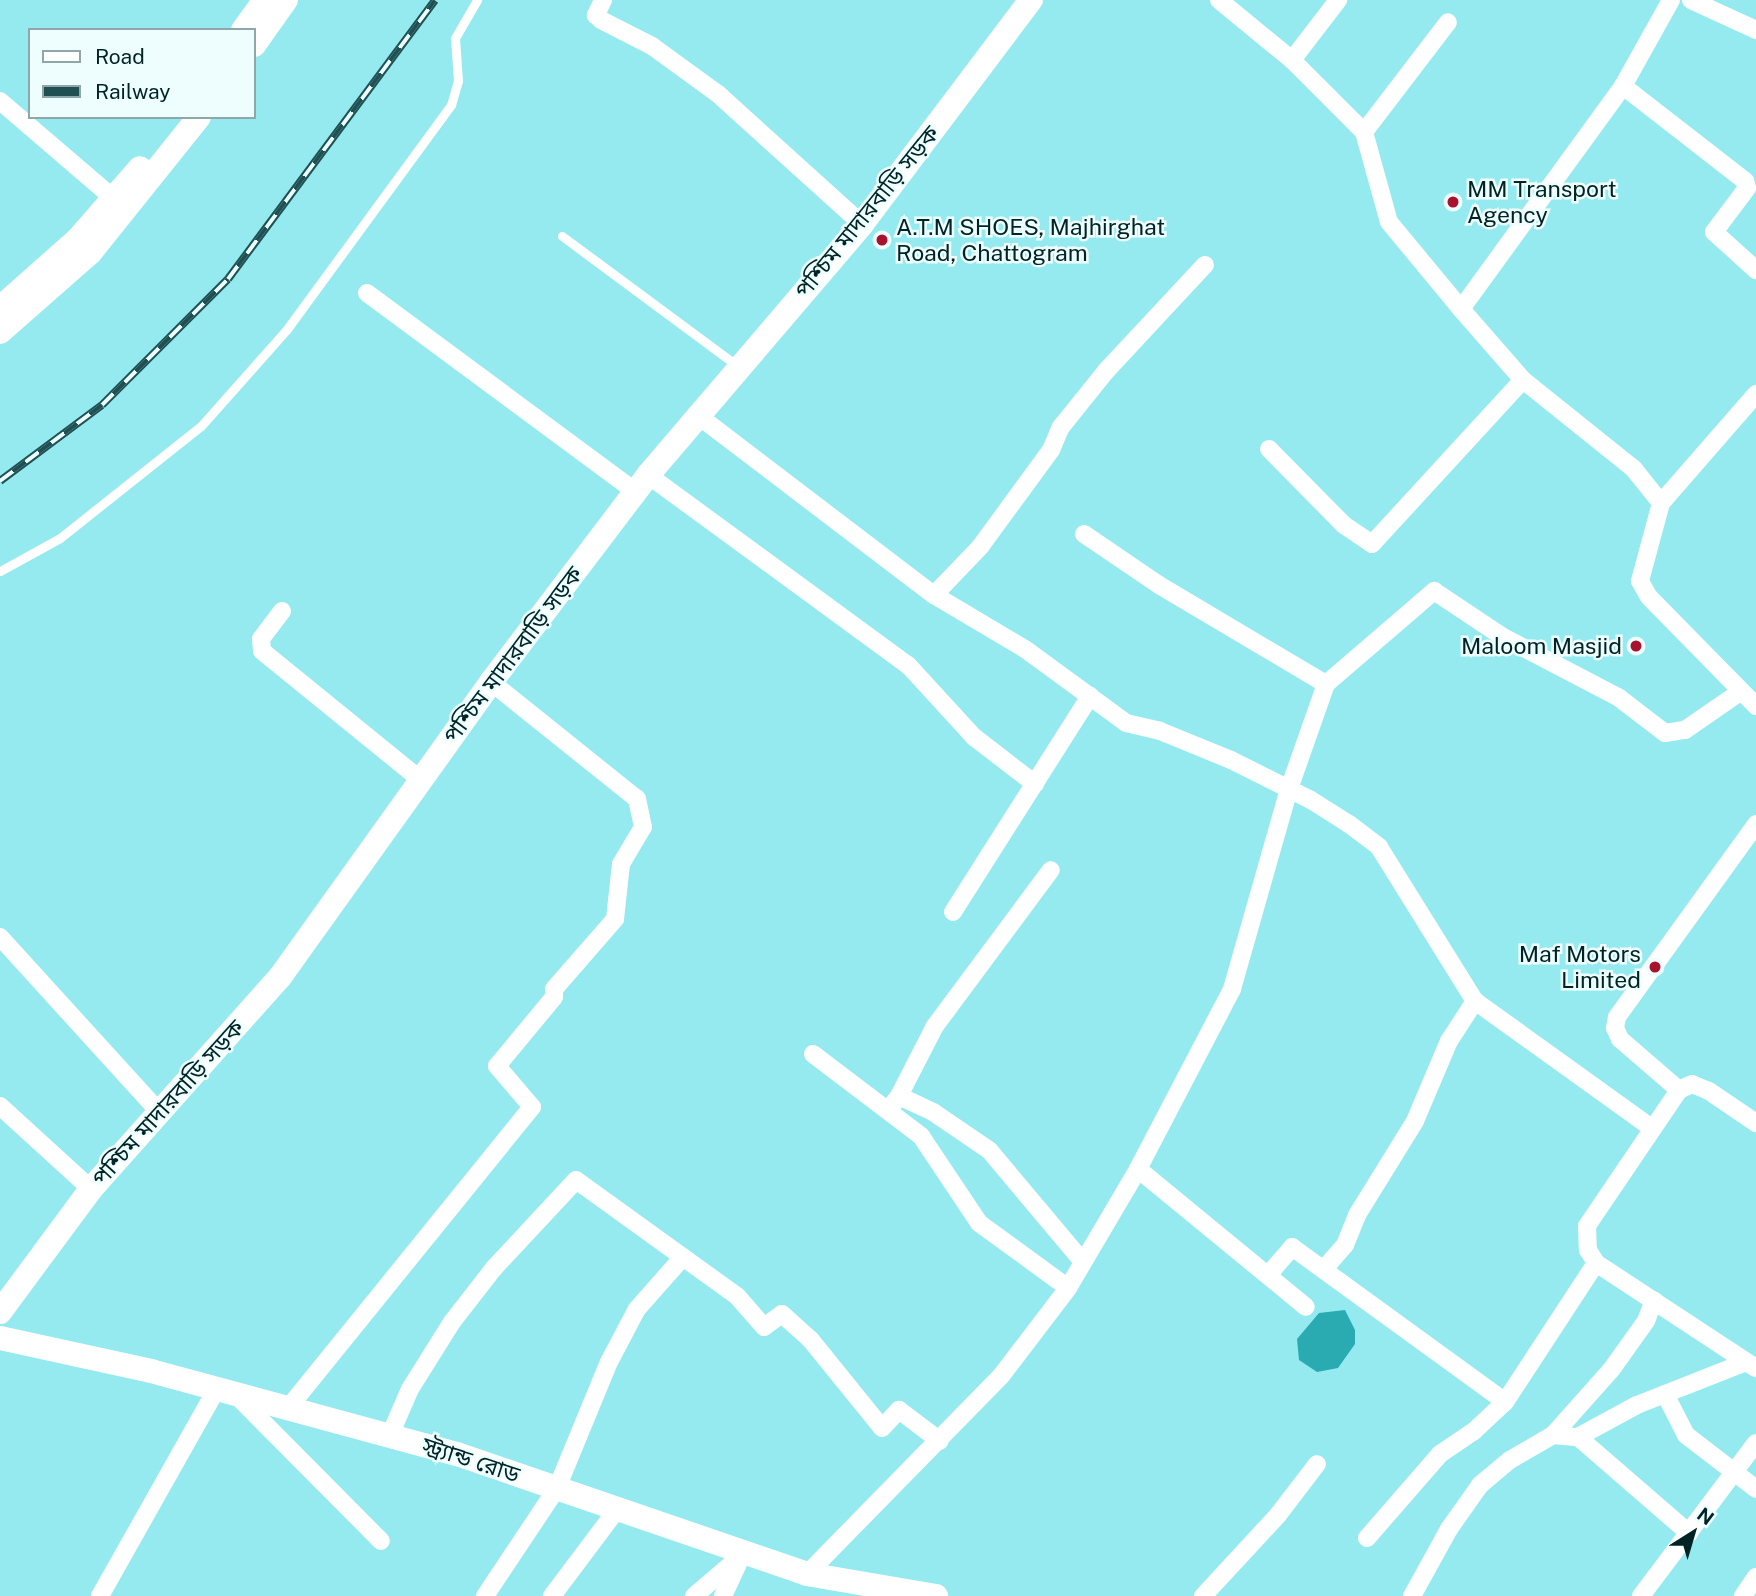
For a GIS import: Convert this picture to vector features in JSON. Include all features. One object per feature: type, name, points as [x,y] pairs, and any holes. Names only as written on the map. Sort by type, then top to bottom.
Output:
[{"type":"street","points":[[244,28],[265,0]]},
{"type":"street","points":[[256,42],[286,0]]},
{"type":"street","points":[[603,0],[596,15],[601,20],[652,46],[718,94],[862,224]]},
{"type":"street","name":"পশ্চিম মাদারবাড়ি সড়ক","points":[[0,1312],[91,1189],[280,977],[491,682],[642,484],[696,414],[862,224],[1031,0]]},
{"type":"street","points":[[1219,0],[1292,60],[1364,132],[1389,222],[1523,380],[1633,468],[1661,503]]},
{"type":"street","points":[[1292,60],[1338,0]]},
{"type":"street","points":[[1461,309],[1623,86],[1671,0]]},
{"type":"street","points":[[1691,0],[1756,30]]},
{"type":"street","points":[[1364,132],[1448,22]]},
{"type":"street","points":[[1623,86],[1745,181],[1747,188],[1714,232],[1756,270]]},
{"type":"street","points":[[0,102],[112,197]]},
{"type":"street","points":[[0,332],[90,253],[178,119]]},
{"type":"street","points":[[0,308],[78,239],[112,197],[139,182],[197,119]]},
{"type":"street","points":[[934,595],[980,547],[1051,450],[1061,427],[1105,371],[1205,265]]},
{"type":"street","points":[[366,293],[908,665],[974,737],[1035,784]]},
{"type":"street","points":[[1269,449],[1344,525],[1372,544],[1523,380]]},
{"type":"street","points":[[1756,394],[1661,503],[1640,581],[1648,597],[1756,706]]},
{"type":"street","points":[[696,414],[934,595],[1026,649],[1126,723],[1160,731],[1289,789],[1378,846],[1475,1001],[1652,1128]]},
{"type":"street","points":[[1084,534],[1159,585],[1326,684]]},
{"type":"street","points":[[807,1574],[1001,1376],[1068,1288],[1138,1169],[1232,989],[1289,789],[1326,684],[1434,591],[1503,637],[1618,697],[1665,733],[1685,730],[1740,692]]},
{"type":"street","points":[[282,611],[261,639],[262,651],[421,780]]},
{"type":"street","points":[[289,1407],[532,1107],[497,1066],[554,997],[554,989],[613,922],[621,864],[643,827],[637,799],[491,682]]},
{"type":"street","points":[[953,912],[1090,696]]},
{"type":"street","points":[[1679,1090],[1620,1039],[1615,1028],[1617,1017],[1756,824]]},
{"type":"street","points":[[887,1112],[899,1096],[935,1026],[1051,870]]},
{"type":"street","points":[[0,937],[160,1113]]},
{"type":"street","points":[[1324,1269],[1345,1245],[1357,1215],[1415,1121],[1450,1041],[1475,1001]]},
{"type":"street","points":[[813,1054],[920,1136],[979,1223],[1068,1288]]},
{"type":"street","points":[[1751,1365],[1596,1263],[1588,1251],[1587,1226],[1679,1090],[1692,1084],[1709,1090],[1756,1123]]},
{"type":"street","points":[[899,1096],[961,1127],[989,1150],[1082,1261]]},
{"type":"street","points":[[0,1106],[91,1189]]},
{"type":"street","points":[[1138,1169],[1306,1307]]},
{"type":"street","points":[[390,1435],[410,1389],[452,1322],[572,1183],[583,1183],[737,1296],[764,1326],[779,1312],[810,1339],[882,1428],[899,1410],[940,1441]]},
{"type":"street","points":[[1268,1275],[1289,1246],[1505,1402]]},
{"type":"street","points":[[485,1596],[557,1488],[609,1362],[637,1309],[683,1257]]},
{"type":"street","points":[[1367,1538],[1440,1454],[1474,1432],[1505,1402],[1596,1263]]},
{"type":"street","points":[[1412,1596],[1449,1529],[1480,1485],[1553,1435],[1611,1370],[1646,1321],[1654,1300]]},
{"type":"street","name":"স্ট্র্যান্ড রোড","points":[[0,1338],[225,1390],[390,1435],[557,1488],[742,1555],[807,1574],[936,1596]]},
{"type":"street","points":[[1553,1435],[1578,1437],[1665,1394],[1751,1365]]},
{"type":"street","points":[[100,1596],[225,1390],[381,1541]]},
{"type":"street","points":[[1665,1394],[1686,1435],[1756,1489]]},
{"type":"street","points":[[1578,1437],[1689,1533]]},
{"type":"street","points":[[1641,1596],[1756,1443]]},
{"type":"street","points":[[1203,1596],[1278,1515],[1317,1464]]},
{"type":"street","points":[[552,1596],[615,1511]]},
{"type":"street","points":[[694,1596],[742,1555]]},
{"type":"street","points":[[723,1596],[742,1555]]},
{"type":"street","points":[[1743,1596],[1756,1577]]},
{"type":"lane","points":[[0,571],[60,538],[201,426],[287,329],[451,106],[458,80],[455,38],[477,0]]},
{"type":"lane","points":[[562,236],[738,366]]},
{"type":"water","points":[[1345,1310],[1355,1330],[1355,1344],[1338,1368],[1317,1372],[1299,1360],[1297,1339],[1319,1313]]},
{"type":"railway","points":[[0,481],[102,405],[228,279],[435,0]]},
{"type":"place","name":"MM Transport Agency","points":[[1453,202]]},
{"type":"place","name":"A.T.M SHOES, Majhirghat Road, Chattogram","points":[[882,240]]},
{"type":"place","name":"Maloom Masjid","points":[[1636,646]]},
{"type":"place","name":"Maf Motors Limited","points":[[1655,967]]}]
